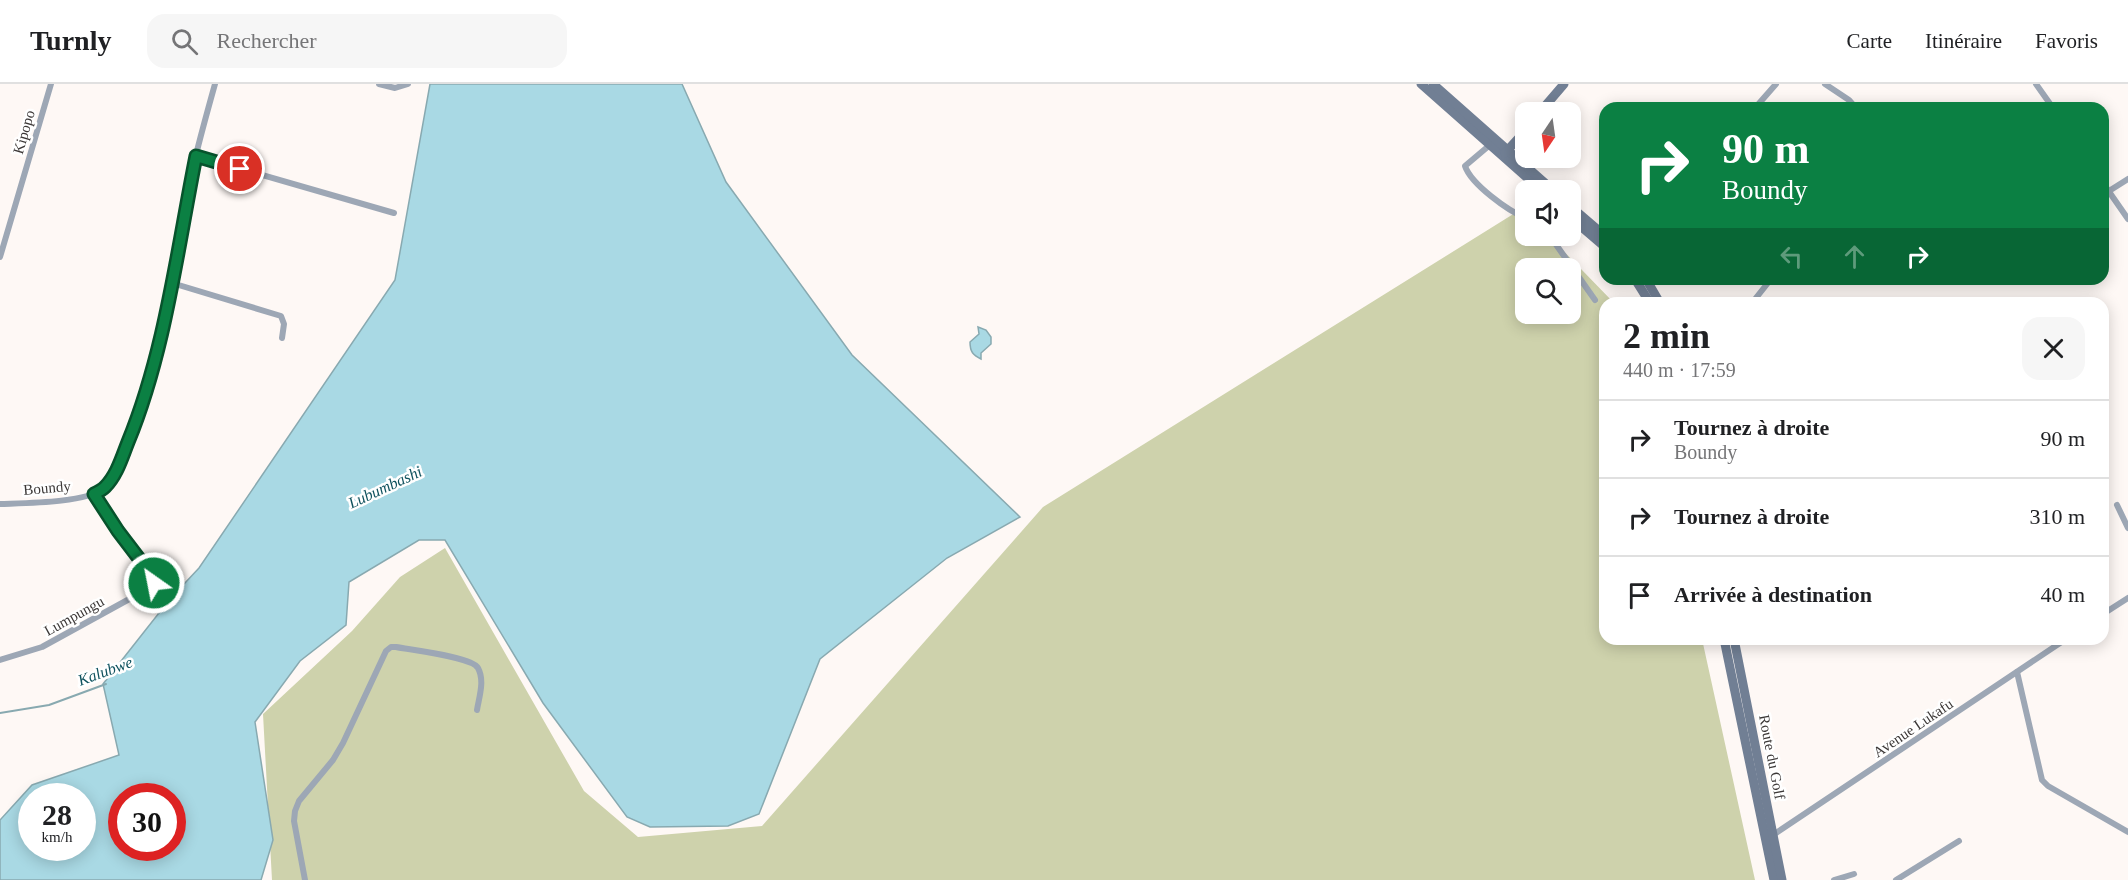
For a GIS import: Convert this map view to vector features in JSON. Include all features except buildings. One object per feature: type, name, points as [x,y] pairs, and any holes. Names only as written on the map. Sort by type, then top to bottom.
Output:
[{"type":"main road","points":[[1421,84],[1493,142]]},
{"type":"main road","points":[[1433,84],[1531,180]]},
{"type":"main road","points":[[1549,102],[1564,84]]},
{"type":"main road","points":[[1505,153],[1515,142]]},
{"type":"main road","points":[[1505,153],[1540,180]]},
{"type":"main road","points":[[1581,215],[1599,231]]},
{"type":"main road","points":[[1581,226],[1599,242]]},
{"type":"main road","points":[[1725,645],[1769,838],[1773,880]]},
{"type":"main road","name":"Route du Golf","points":[[1735,645],[1769,838],[1782,880]]},
{"type":"street","name":"Kipopo","points":[[0,257],[51,84]]},
{"type":"street","name":"Boundy","points":[[0,504],[85,497],[104,488],[113,475],[134,426],[150,372],[172,283],[196,156],[215,84]]},
{"type":"street","points":[[379,84],[395,88],[408,84]]},
{"type":"street","points":[[1760,102],[1776,84]]},
{"type":"street","points":[[1825,84],[1851,102]]},
{"type":"street","points":[[2036,84],[2049,102]]},
{"type":"street","points":[[1493,142],[1464,166],[1472,178],[1515,212]]},
{"type":"street","points":[[196,156],[394,213]]},
{"type":"street","points":[[2128,178],[2109,191],[2128,219]]},
{"type":"street","points":[[1557,246],[1595,300]]},
{"type":"street","points":[[172,283],[281,316],[284,324],[282,338]]},
{"type":"street","points":[[1757,297],[1766,285]]},
{"type":"street","name":"Lumpungu","points":[[0,660],[42,647],[153,586],[154,580],[150,573],[118,531],[94,494]]},
{"type":"street","points":[[2117,505],[2128,528]]},
{"type":"street","points":[[2109,610],[2128,598]]},
{"type":"street","name":"Avenue Lukafu","points":[[1769,838],[2057,645]]},
{"type":"street","points":[[305,880],[294,822],[295,811],[300,801],[333,760],[386,651],[391,647],[396,647],[459,658],[473,663],[477,666],[481,679],[477,710]]},
{"type":"street","points":[[2017,672],[2042,780],[2048,786],[2128,832]]},
{"type":"street","points":[[1896,880],[1959,842]]},
{"type":"street","points":[[1834,880],[1854,874]]},
{"type":"green space","points":[[1515,213],[1515,246],[1559,246],[1570,258],[1515,258],[1515,324],[1581,324],[1581,269],[1608,297],[1599,297],[1599,645],[1703,645],[1755,880],[272,880],[263,714],[352,631],[400,577],[445,548],[584,791],[638,837],[762,826],[1043,507]]},
{"type":"water","name":"Lubumbashi","points":[[430,84],[682,84],[726,182],[852,355],[1020,517],[947,558],[820,659],[759,814],[728,826],[650,827],[627,817],[543,703],[445,540],[419,540],[349,582],[346,625],[300,661],[255,722],[273,840],[261,880],[0,880],[0,820],[18,800],[18,861],[96,861],[96,783],[38,783],[119,755],[103,684],[170,599],[199,568],[395,280]]},
{"type":"water","points":[[978,327],[986,330],[991,337],[991,344],[981,353],[981,359],[972,353],[970,345],[970,342],[979,334]]},
{"type":"waterway","name":"Kalubwe","points":[[0,713],[49,705],[106,684]]},
{"type":"route","points":[[154,583],[150,573],[118,531],[94,494],[104,488],[119,464],[143,399],[168,301],[196,156],[240,169]]}]
